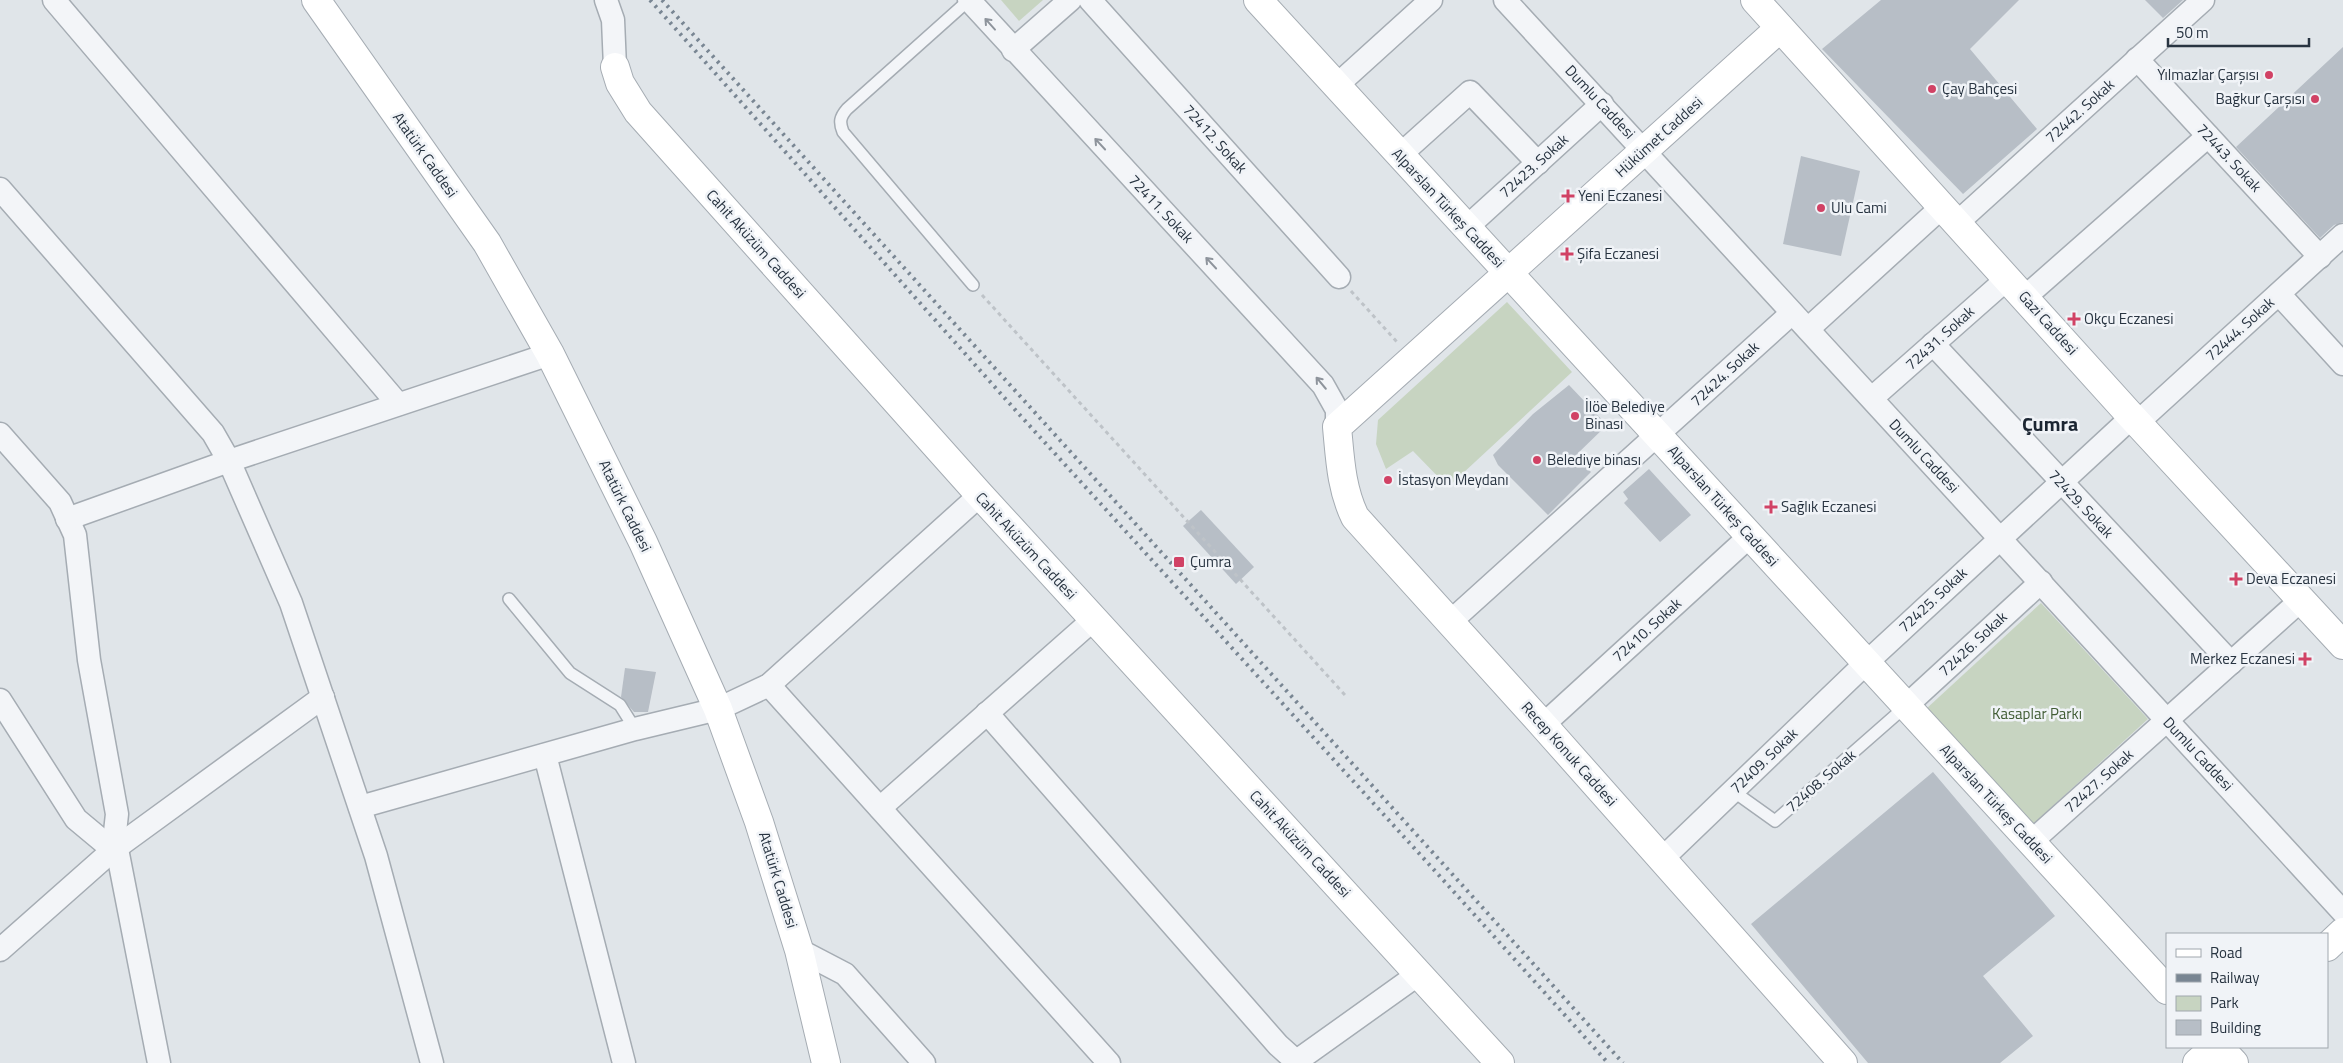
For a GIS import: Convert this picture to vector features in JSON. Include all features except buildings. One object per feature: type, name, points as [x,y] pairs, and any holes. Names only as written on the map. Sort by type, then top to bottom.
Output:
[{"type":"street","points":[[54,0],[398,404]]},
{"type":"street","name":"Atatürk Caddesi","points":[[316,0],[487,243],[550,354],[643,542],[718,709],[759,822],[799,950],[826,1063]]},
{"type":"street","name":"Cahit Aküzüm Caddesi","points":[[606,0],[613,20],[615,66],[620,83],[638,112],[980,495],[1420,973],[1500,1063]]},
{"type":"street","name":"72411. Sokak","points":[[968,0],[1324,385],[1337,410],[1337,427]]},
{"type":"street","points":[[1013,50],[1070,0]]},
{"type":"street","name":"72412. Sokak","points":[[1090,0],[1339,278]]},
{"type":"street","name":"Alparslan Türkeş Caddesi","points":[[1258,0],[2166,989]]},
{"type":"street","points":[[1336,86],[1431,0]]},
{"type":"street","name":"Dumlu Caddesi","points":[[1505,0],[2167,720],[2339,933]]},
{"type":"street","name":"Gazi Caddesi","points":[[1755,0],[2135,420],[2343,645]]},
{"type":"street","name":"72442. Sokak","points":[[1808,330],[2137,59],[2200,1]]},
{"type":"street","name":"Hükümet Caddesi","points":[[1337,427],[1780,28]]},
{"type":"street","name":"72443. Sokak","points":[[2137,59],[2320,257]]},
{"type":"street","points":[[1400,155],[1470,92],[1538,163]]},
{"type":"street","name":"72423. Sokak","points":[[1466,228],[1602,104]]},
{"type":"street","name":"72431. Sokak","points":[[1872,398],[1932,344],[2016,288],[2208,136]]},
{"type":"street","points":[[0,189],[213,433],[229,461],[291,603],[323,697],[376,856],[432,1063]]},
{"type":"street","name":"72444. Sokak","points":[[2061,482],[2279,294],[2343,235]]},
{"type":"street","points":[[2279,294],[2343,364]]},
{"type":"street","name":"72424. Sokak","points":[[1450,622],[1792,313]]},
{"type":"street","name":"72429. Sokak","points":[[1932,344],[2231,663]]},
{"type":"street","points":[[68,519],[229,461],[550,354]]},
{"type":"street","name":"Recep Konuk Caddesi","points":[[1337,427],[1342,482],[1355,517],[1543,724],[1843,1063]]},
{"type":"street","points":[[0,434],[60,502],[75,535],[89,660],[118,814],[113,850]]},
{"type":"street","name":"72425. Sokak","points":[[1866,663],[2061,482]]},
{"type":"street","points":[[360,807],[635,729],[718,709],[769,685],[980,495]]},
{"type":"street","name":"72410. Sokak","points":[[1543,724],[1750,536]]},
{"type":"street","name":"72426. Sokak","points":[[1906,706],[2041,582]]},
{"type":"street","name":"72427. Sokak","points":[[2031,842],[2302,600]]},
{"type":"street","points":[[880,808],[1094,619]]},
{"type":"street","name":"72409. Sokak","points":[[1662,859],[1866,663]]},
{"type":"street","points":[[769,685],[1109,1063]]},
{"type":"street","points":[[0,950],[113,850],[323,697]]},
{"type":"street","points":[[0,700],[76,819],[118,854],[159,1063]]},
{"type":"street","points":[[987,713],[1278,1045],[1296,1062],[1420,973]]},
{"type":"street","points":[[545,755],[624,1063]]},
{"type":"street","points":[[799,950],[845,974],[924,1063]]},
{"type":"street","points":[[2196,1063],[2214,1048]]},
{"type":"street","points":[[2220,1048],[2234,1063]]},
{"type":"lane","points":[[968,0],[847,108],[840,117],[840,124],[843,132],[973,285]]},
{"type":"lane","points":[[509,599],[570,673],[620,705],[635,729]]},
{"type":"lane","name":"72408. Sokak","points":[[1734,791],[1775,821],[1906,706]]},
{"type":"path","points":[[1339,278],[1413,359]]},
{"type":"path","points":[[973,285],[1345,695]]},
{"type":"green space","points":[[1001,0],[1043,0],[1019,21]]},
{"type":"green space","points":[[1507,302],[1572,372],[1448,487],[1413,451],[1386,469],[1376,444],[1378,420]]},
{"type":"green space","name":"Kasaplar Parkı","points":[[2041,603],[2148,719],[2033,824],[1926,709]]},
{"type":"railway","points":[[650,0],[1018,413],[1608,1063]]},
{"type":"railway","points":[[662,0],[1623,1063]]},
{"type":"place","name":"Yılmazlar Çarşısı","points":[[2269,75]]},
{"type":"place","name":"Çay Bahçesi","points":[[1932,89]]},
{"type":"place","name":"Bağkur Çarşısı","points":[[2315,99]]},
{"type":"place","name":"Yeni Eczanesi","points":[[1568,196]]},
{"type":"place","name":"Ulu Cami","points":[[1821,208]]},
{"type":"place","name":"Şifa Eczanesi","points":[[1567,254]]},
{"type":"place","name":"Okçu Eczanesi","points":[[2074,319]]},
{"type":"place","name":"İlöe Belediye Binası","points":[[1575,416]]},
{"type":"place","name":"Belediye binası","points":[[1537,460]]},
{"type":"place","name":"İstasyon Meydanı","points":[[1388,480]]},
{"type":"place","name":"Sağlık Eczanesi","points":[[1771,507]]},
{"type":"place","name":"Çumra","points":[[1179,562]]},
{"type":"place","name":"Deva Eczanesi","points":[[2236,579]]},
{"type":"place","name":"Merkez Eczanesi","points":[[2305,659]]},
{"type":"district","name":"Çumra","points":[[2050,424]]}]
